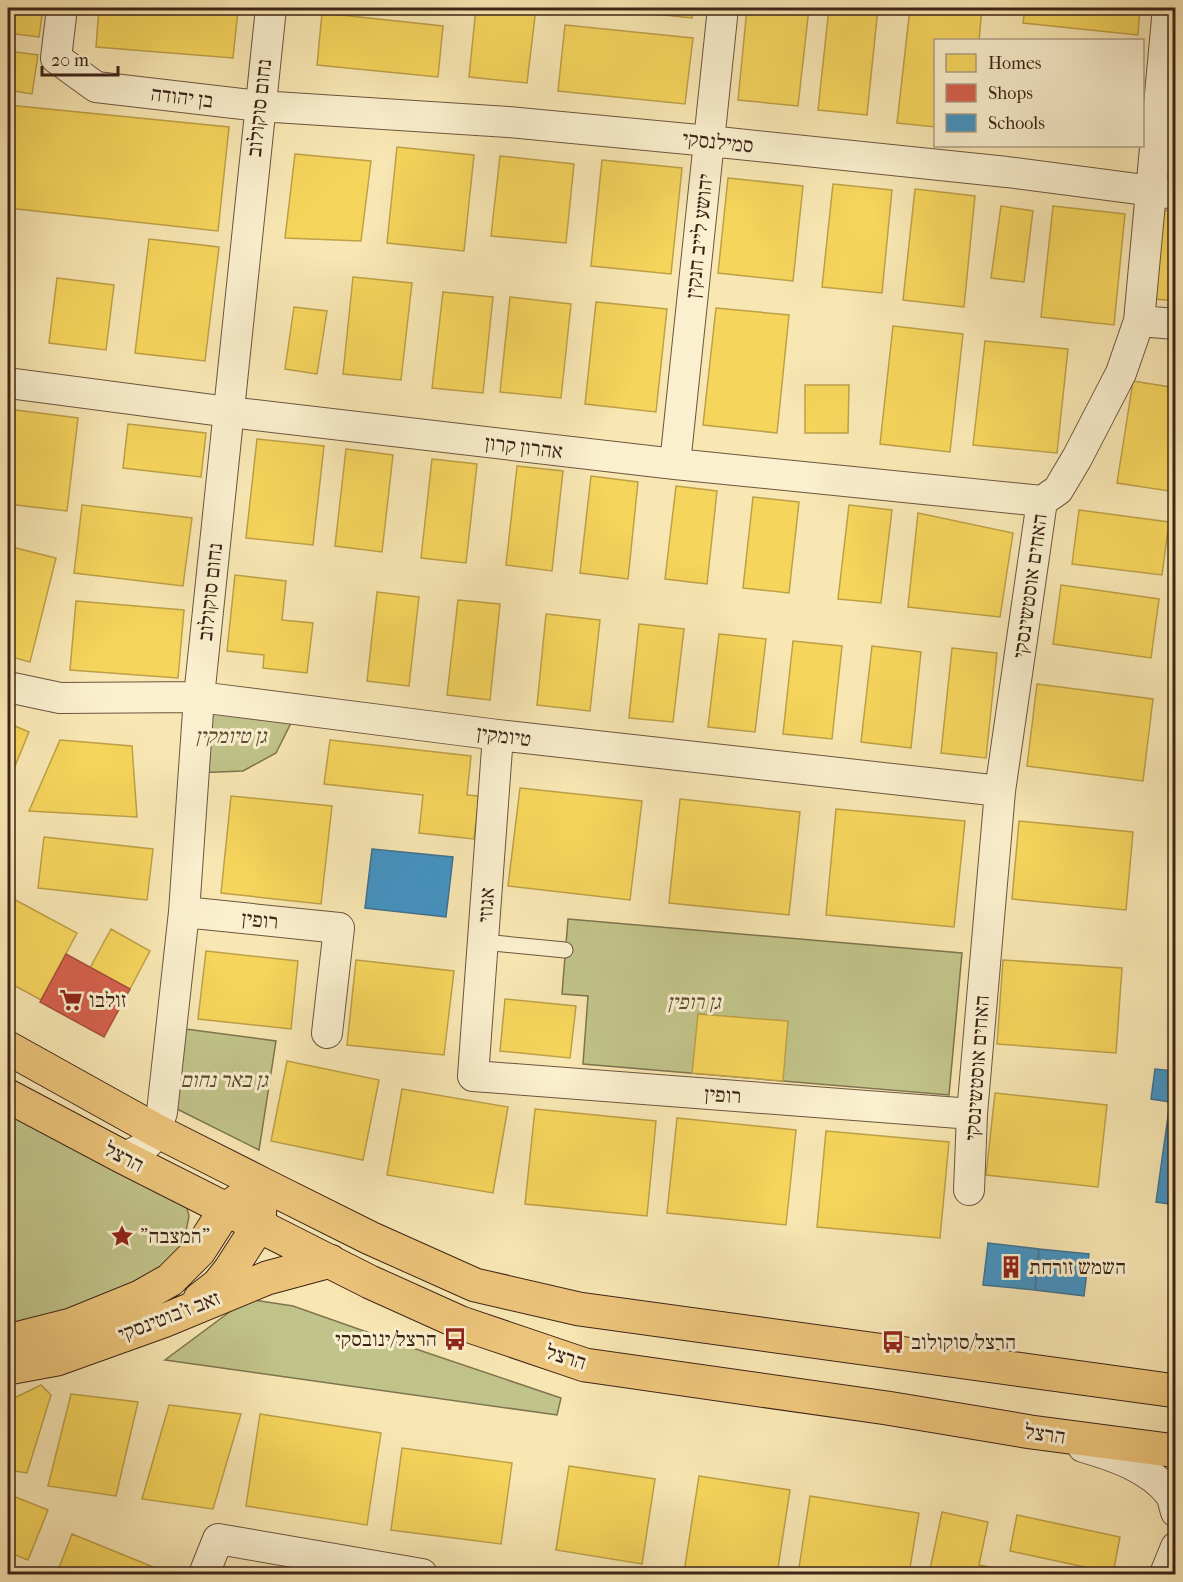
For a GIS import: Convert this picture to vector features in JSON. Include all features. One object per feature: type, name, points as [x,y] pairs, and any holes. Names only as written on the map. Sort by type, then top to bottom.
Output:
[{"type":"main road","name":"הרצל","points":[[8,1048],[157,1131],[370,1238],[475,1285],[579,1309],[1176,1391]]},
{"type":"main road","name":"הרצל","points":[[8,1096],[370,1282],[461,1323],[585,1365],[887,1408],[1031,1432],[1176,1451]]},
{"type":"main road","name":"זאב ז'בוטינסקי","points":[[8,1341],[70,1325],[140,1297],[170,1280],[199,1251],[226,1209],[262,1184]]},
{"type":"main road","points":[[163,1321],[189,1307],[218,1285],[230,1270],[259,1225],[262,1184]]},
{"type":"main road","name":"זאב ז'בוטינסקי","points":[[8,1368],[57,1359],[163,1321],[267,1278],[330,1261]]},
{"type":"street","name":"בן יהודה","points":[[62,8],[57,58],[96,87],[259,106]]},
{"type":"street","name":"נחום סוקולוב","points":[[157,1131],[162,1112],[184,912],[199,696],[271,8]]},
{"type":"street","name":"יהושע לייב חנקין","points":[[675,465],[723,8]]},
{"type":"street","name":"האחים אוסטשינסקי","points":[[969,1190],[972,1114],[1000,791],[1042,501],[1058,490],[1083,448],[1121,373],[1139,321],[1164,193],[1168,8]]},
{"type":"street","name":"סמילנסקי","points":[[259,106],[508,122],[709,141],[1007,172],[1164,193]]},
{"type":"street","points":[[1139,321],[1176,324]]},
{"type":"street","name":"אהרון קרון","points":[[8,383],[229,412],[675,465],[1042,501]]},
{"type":"street","name":"טיומקין","points":[[8,687],[60,698],[199,696],[498,735],[1000,791]]},
{"type":"street","name":"אגוזי","points":[[473,1076],[498,735]]},
{"type":"street","name":"רופין","points":[[184,912],[339,928],[327,1033]]},
{"type":"street","name":"רופין","points":[[473,1076],[972,1114]]},
{"type":"street","points":[[123,1157],[147,1146],[157,1131]]},
{"type":"street","points":[[1031,1432],[1107,1454],[1141,1470],[1157,1480],[1171,1496],[1176,1512]]},
{"type":"street","points":[[204,1575],[218,1539],[422,1575]]},
{"type":"street","points":[[1165,1575],[1176,1547]]},
{"type":"lane","points":[[483,942],[566,950]]},
{"type":"green space","name":"גן טיומקין","points":[[199,697],[298,709],[276,753],[243,771],[194,773]]},
{"type":"green space","name":"גן רופין","points":[[568,919],[962,953],[949,1095],[583,1064],[588,996],[562,994]]},
{"type":"green space","name":"גן באר נחום","points":[[178,1028],[276,1041],[259,1150],[169,1105]]},
{"type":"green space","points":[[8,1096],[181,1186],[189,1216],[183,1247],[170,1280],[8,1341]]},
{"type":"green space","points":[[247,1299],[293,1306],[561,1398],[557,1415],[165,1360]]},
{"type":"building: Homes","points":[[8,8],[43,8],[39,37],[8,33]]},
{"type":"building: Homes","points":[[99,8],[238,10],[233,58],[96,47]]},
{"type":"building: Homes","points":[[476,8],[536,8],[527,83],[469,77]]},
{"type":"building: Homes","points":[[596,8],[693,8],[692,18]]},
{"type":"building: Homes","points":[[747,8],[809,8],[798,106],[738,100]]},
{"type":"building: Homes","points":[[829,8],[878,8],[867,115],[818,110]]},
{"type":"building: Homes","points":[[910,8],[982,8],[979,39],[934,39],[934,127],[897,123]]},
{"type":"building: Homes","points":[[1025,8],[1140,8],[1138,35],[1023,23]]},
{"type":"building: Homes","points":[[322,13],[443,26],[438,77],[317,65]]},
{"type":"building: Homes","points":[[565,25],[693,38],[685,104],[558,91]]},
{"type":"building: Homes","points":[[8,51],[38,55],[32,94],[8,90]]},
{"type":"building: Homes","points":[[8,105],[229,127],[218,231],[8,208]]},
{"type":"building: Homes","points":[[397,147],[474,155],[464,251],[387,243]]},
{"type":"building: Homes","points":[[295,154],[371,161],[361,241],[285,238]]},
{"type":"building: Homes","points":[[500,156],[574,164],[566,243],[491,236]]},
{"type":"building: Homes","points":[[602,160],[682,168],[671,274],[591,266]]},
{"type":"building: Homes","points":[[728,178],[803,186],[793,281],[718,273]]},
{"type":"building: Homes","points":[[833,184],[892,190],[882,293],[822,287]]},
{"type":"building: Homes","points":[[915,189],[975,196],[964,307],[903,300]]},
{"type":"building: Homes","points":[[1001,206],[1033,211],[1024,282],[991,278]]},
{"type":"building: Homes","points":[[1053,206],[1125,214],[1114,325],[1041,317]]},
{"type":"building: Homes","points":[[1161,210],[1176,211],[1176,301],[1154,299]]},
{"type":"building: Homes","points":[[149,239],[219,247],[205,361],[135,353]]},
{"type":"building: Homes","points":[[353,277],[412,283],[401,380],[343,374]]},
{"type":"building: Homes","points":[[57,278],[114,285],[106,350],[49,343]]},
{"type":"building: Homes","points":[[443,292],[493,297],[483,393],[432,388]]},
{"type":"building: Homes","points":[[510,297],[571,304],[561,398],[500,392]]},
{"type":"building: Homes","points":[[596,302],[667,309],[656,412],[585,404]]},
{"type":"building: Homes","points":[[294,307],[327,311],[317,374],[285,369]]},
{"type":"building: Homes","points":[[716,308],[789,315],[777,433],[703,425]]},
{"type":"building: Homes","points":[[893,326],[963,334],[950,452],[880,444]]},
{"type":"building: Homes","points":[[985,341],[1068,349],[1057,453],[973,445]]},
{"type":"building: Homes","points":[[1133,381],[1176,388],[1176,492],[1117,483]]},
{"type":"building: Homes","points":[[805,385],[849,385],[848,433],[805,433]]},
{"type":"building: Homes","points":[[8,409],[78,418],[67,511],[8,504]]},
{"type":"building: Homes","points":[[128,424],[206,433],[201,477],[123,468]]},
{"type":"building: Homes","points":[[257,439],[324,446],[313,545],[246,538]]},
{"type":"building: Homes","points":[[346,449],[393,455],[382,552],[335,546]]},
{"type":"building: Homes","points":[[432,459],[477,464],[466,563],[421,558]]},
{"type":"building: Homes","points":[[517,466],[563,471],[552,571],[506,565]]},
{"type":"building: Homes","points":[[591,476],[638,482],[628,579],[580,573]]},
{"type":"building: Homes","points":[[676,486],[717,491],[707,584],[665,579]]},
{"type":"building: Homes","points":[[753,497],[799,502],[789,593],[743,588]]},
{"type":"building: Homes","points":[[82,505],[192,518],[183,586],[74,573]]},
{"type":"building: Homes","points":[[849,505],[892,510],[881,603],[838,599]]},
{"type":"building: Homes","points":[[1079,510],[1169,522],[1162,575],[1072,564]]},
{"type":"building: Homes","points":[[918,513],[1013,533],[1000,617],[908,607]]},
{"type":"building: Homes","points":[[8,546],[56,558],[30,662],[8,656]]},
{"type":"building: Homes","points":[[235,575],[286,581],[282,620],[313,623],[307,673],[263,668],[264,655],[227,651]]},
{"type":"building: Homes","points":[[1061,585],[1159,599],[1151,658],[1053,644]]},
{"type":"building: Homes","points":[[377,592],[419,597],[409,686],[367,681]]},
{"type":"building: Homes","points":[[458,600],[500,604],[490,700],[447,695]]},
{"type":"building: Homes","points":[[76,601],[184,610],[178,678],[70,670]]},
{"type":"building: Homes","points":[[546,614],[600,620],[590,711],[537,705]]},
{"type":"building: Homes","points":[[639,624],[684,629],[673,722],[629,718]]},
{"type":"building: Homes","points":[[719,634],[766,639],[755,732],[708,727]]},
{"type":"building: Homes","points":[[793,641],[842,646],[832,739],[783,734]]},
{"type":"building: Homes","points":[[872,646],[921,652],[911,748],[861,742]]},
{"type":"building: Homes","points":[[952,648],[997,653],[986,758],[941,753]]},
{"type":"building: Homes","points":[[1037,684],[1153,699],[1143,781],[1027,766]]},
{"type":"building: Homes","points":[[8,723],[29,732],[8,783]]},
{"type":"building: Homes","points":[[60,740],[132,746],[137,817],[29,811]]},
{"type":"building: Homes","points":[[330,740],[471,756],[467,795],[479,796],[474,839],[419,833],[423,795],[324,784]]},
{"type":"building: Homes","points":[[520,788],[642,801],[630,900],[508,886]]},
{"type":"building: Homes","points":[[231,796],[332,806],[321,904],[221,893]]},
{"type":"building: Homes","points":[[680,799],[800,812],[789,915],[669,903]]},
{"type":"building: Homes","points":[[836,809],[965,821],[954,927],[826,915]]},
{"type":"building: Homes","points":[[1019,821],[1133,832],[1126,910],[1012,899]]},
{"type":"building: Homes","points":[[44,837],[153,849],[147,900],[38,888]]},
{"type":"building: Homes","points":[[8,896],[77,933],[41,1000],[8,982]]},
{"type":"building: Homes","points":[[111,929],[150,951],[130,989],[90,968]]},
{"type":"building: Homes","points":[[206,951],[298,961],[291,1029],[198,1019]]},
{"type":"building: Homes","points":[[356,960],[454,971],[444,1055],[347,1045]]},
{"type":"building: Homes","points":[[1003,960],[1122,968],[1116,1053],[997,1044]]},
{"type":"building: Homes","points":[[505,999],[576,1006],[570,1058],[500,1051]]},
{"type":"building: Homes","points":[[698,1014],[788,1021],[783,1081],[692,1073]]},
{"type":"building: Homes","points":[[287,1061],[379,1080],[363,1160],[271,1141]]},
{"type":"building: Homes","points":[[402,1089],[508,1107],[493,1193],[387,1175]]},
{"type":"building: Homes","points":[[995,1093],[1107,1105],[1098,1187],[986,1175]]},
{"type":"building: Homes","points":[[535,1109],[656,1121],[647,1216],[525,1204]]},
{"type":"building: Homes","points":[[677,1118],[796,1130],[786,1225],[667,1213]]},
{"type":"building: Homes","points":[[826,1131],[949,1142],[940,1238],[817,1227]]},
{"type":"building: Homes","points":[[41,1385],[51,1395],[27,1473],[9,1470],[8,1401]]},
{"type":"building: Homes","points":[[71,1394],[138,1402],[116,1496],[48,1486]]},
{"type":"building: Homes","points":[[169,1405],[241,1414],[213,1509],[142,1499]]},
{"type":"building: Homes","points":[[260,1414],[381,1433],[367,1525],[246,1506]]},
{"type":"building: Homes","points":[[402,1448],[512,1463],[501,1544],[391,1530]]},
{"type":"building: Homes","points":[[569,1466],[655,1479],[642,1564],[556,1550]]},
{"type":"building: Homes","points":[[699,1476],[790,1490],[777,1574],[684,1572]]},
{"type":"building: Homes","points":[[8,1494],[48,1510],[28,1560],[8,1552]]},
{"type":"building: Homes","points":[[810,1496],[919,1513],[909,1574],[798,1574]]},
{"type":"building: Homes","points":[[942,1512],[988,1522],[979,1565],[1026,1574],[929,1574]]},
{"type":"building: Homes","points":[[1017,1515],[1120,1537],[1113,1573],[1010,1551]]},
{"type":"building: Homes","points":[[72,1534],[163,1571],[162,1574],[57,1573]]},
{"type":"building: Shops","points":[[66,954],[130,989],[104,1037],[40,1002]]},
{"type":"building: Schools","points":[[372,849],[453,857],[446,917],[365,908]]},
{"type":"building: Schools","points":[[1176,1055],[1176,1205],[1156,1202],[1170,1102],[1151,1099],[1155,1069],[1174,1071]]},
{"type":"building: Schools","name":"השמש זורחת","points":[[988,1243],[1039,1249],[1035,1290],[983,1285]]},
{"type":"building: Schools","points":[[1039,1249],[1089,1254],[1084,1296],[1035,1290]]},
{"type":"place","name":"זולבו","points":[[71,1000]]},
{"type":"place","name":"\"המצבה\"","points":[[122,1236]]},
{"type":"place","name":"השמש זורחת","points":[[1011,1267]]},
{"type":"place","name":"הרצל/ינובסקי","points":[[455,1339]]},
{"type":"place","name":"הרצל/סוקולוב","points":[[893,1342]]}]
